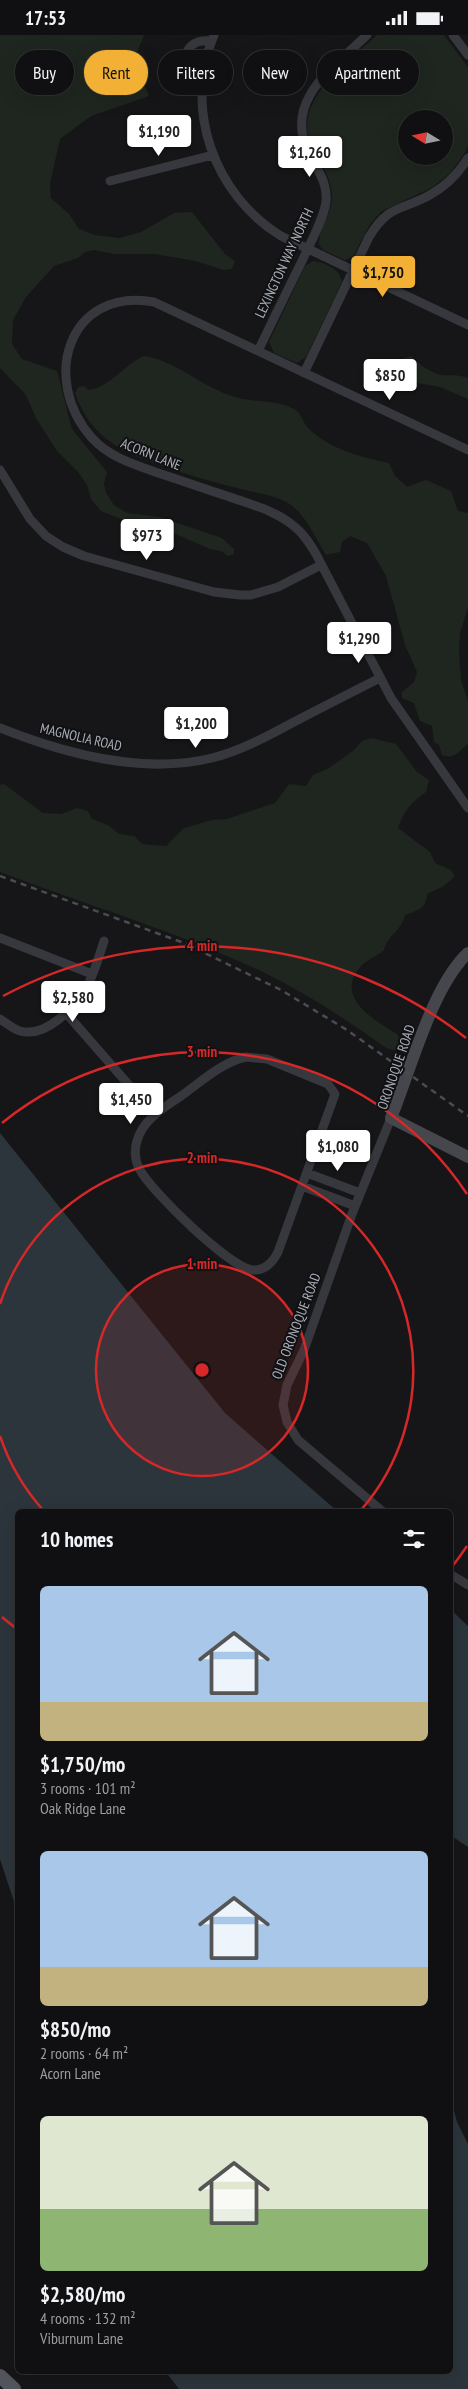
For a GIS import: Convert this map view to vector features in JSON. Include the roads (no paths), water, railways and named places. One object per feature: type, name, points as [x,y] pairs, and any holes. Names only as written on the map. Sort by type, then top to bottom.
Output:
[{"type":"main road","points":[[0,2376],[14,2389]]},
{"type":"street","name":"LEXINGTON WAY NORTH","points":[[258,351],[324,211],[326,191],[320,172],[309,153],[302,135],[301,120],[304,106],[319,81],[367,35]]},
{"type":"street","points":[[453,35],[468,55]]},
{"type":"street","points":[[189,50],[198,41],[212,38]]},
{"type":"street","points":[[203,95],[203,115],[213,155],[230,188],[252,214],[270,229],[307,249],[468,325]]},
{"type":"street","points":[[110,181],[213,155]]},
{"type":"street","points":[[304,373],[368,237],[380,220],[395,208],[437,191],[454,176],[468,158]]},
{"type":"street","name":"ACORN LANE","points":[[468,451],[154,302],[130,299],[117,302],[95,313],[76,331],[67,354],[65,367],[67,392],[81,423],[102,448],[136,465],[274,513],[302,534],[321,565],[397,708],[468,808]]},
{"type":"street","points":[[0,470],[38,527],[54,542],[84,556],[214,591],[240,595],[251,595],[278,587],[321,565]]},
{"type":"street","name":"MAGNOLIA ROAD","points":[[0,728],[41,743],[96,757],[147,764],[196,761],[229,753],[257,741],[380,678]]},
{"type":"street","points":[[0,938],[92,974]]},
{"type":"street","points":[[0,1019],[20,1031],[33,1031],[46,1027],[66,1013],[86,987],[104,941]]},
{"type":"street","name":"ORONOQUE ROAD","points":[[468,953],[454,969],[438,1000],[423,1033],[391,1118],[468,1157]]},
{"type":"street","points":[[66,1013],[155,1115]]},
{"type":"street","points":[[246,1057],[267,1059],[328,1084],[335,1092],[334,1103],[307,1173],[273,1261],[260,1269],[244,1267],[181,1219],[140,1169],[136,1153],[137,1141],[143,1127],[155,1115],[228,1063],[246,1057]]},
{"type":"street","name":"OLD ORONOQUE ROAD","points":[[380,1509],[298,1439],[287,1423],[282,1405],[285,1391],[304,1350],[355,1206],[391,1118]]},
{"type":"street","points":[[307,1173],[360,1193]]},
{"type":"street","points":[[302,1186],[355,1206]]},
{"type":"street","points":[[453,1576],[468,1585]]},
{"type":"railway","points":[[0,876],[184,943],[281,990],[347,1030],[468,1116]]}]
